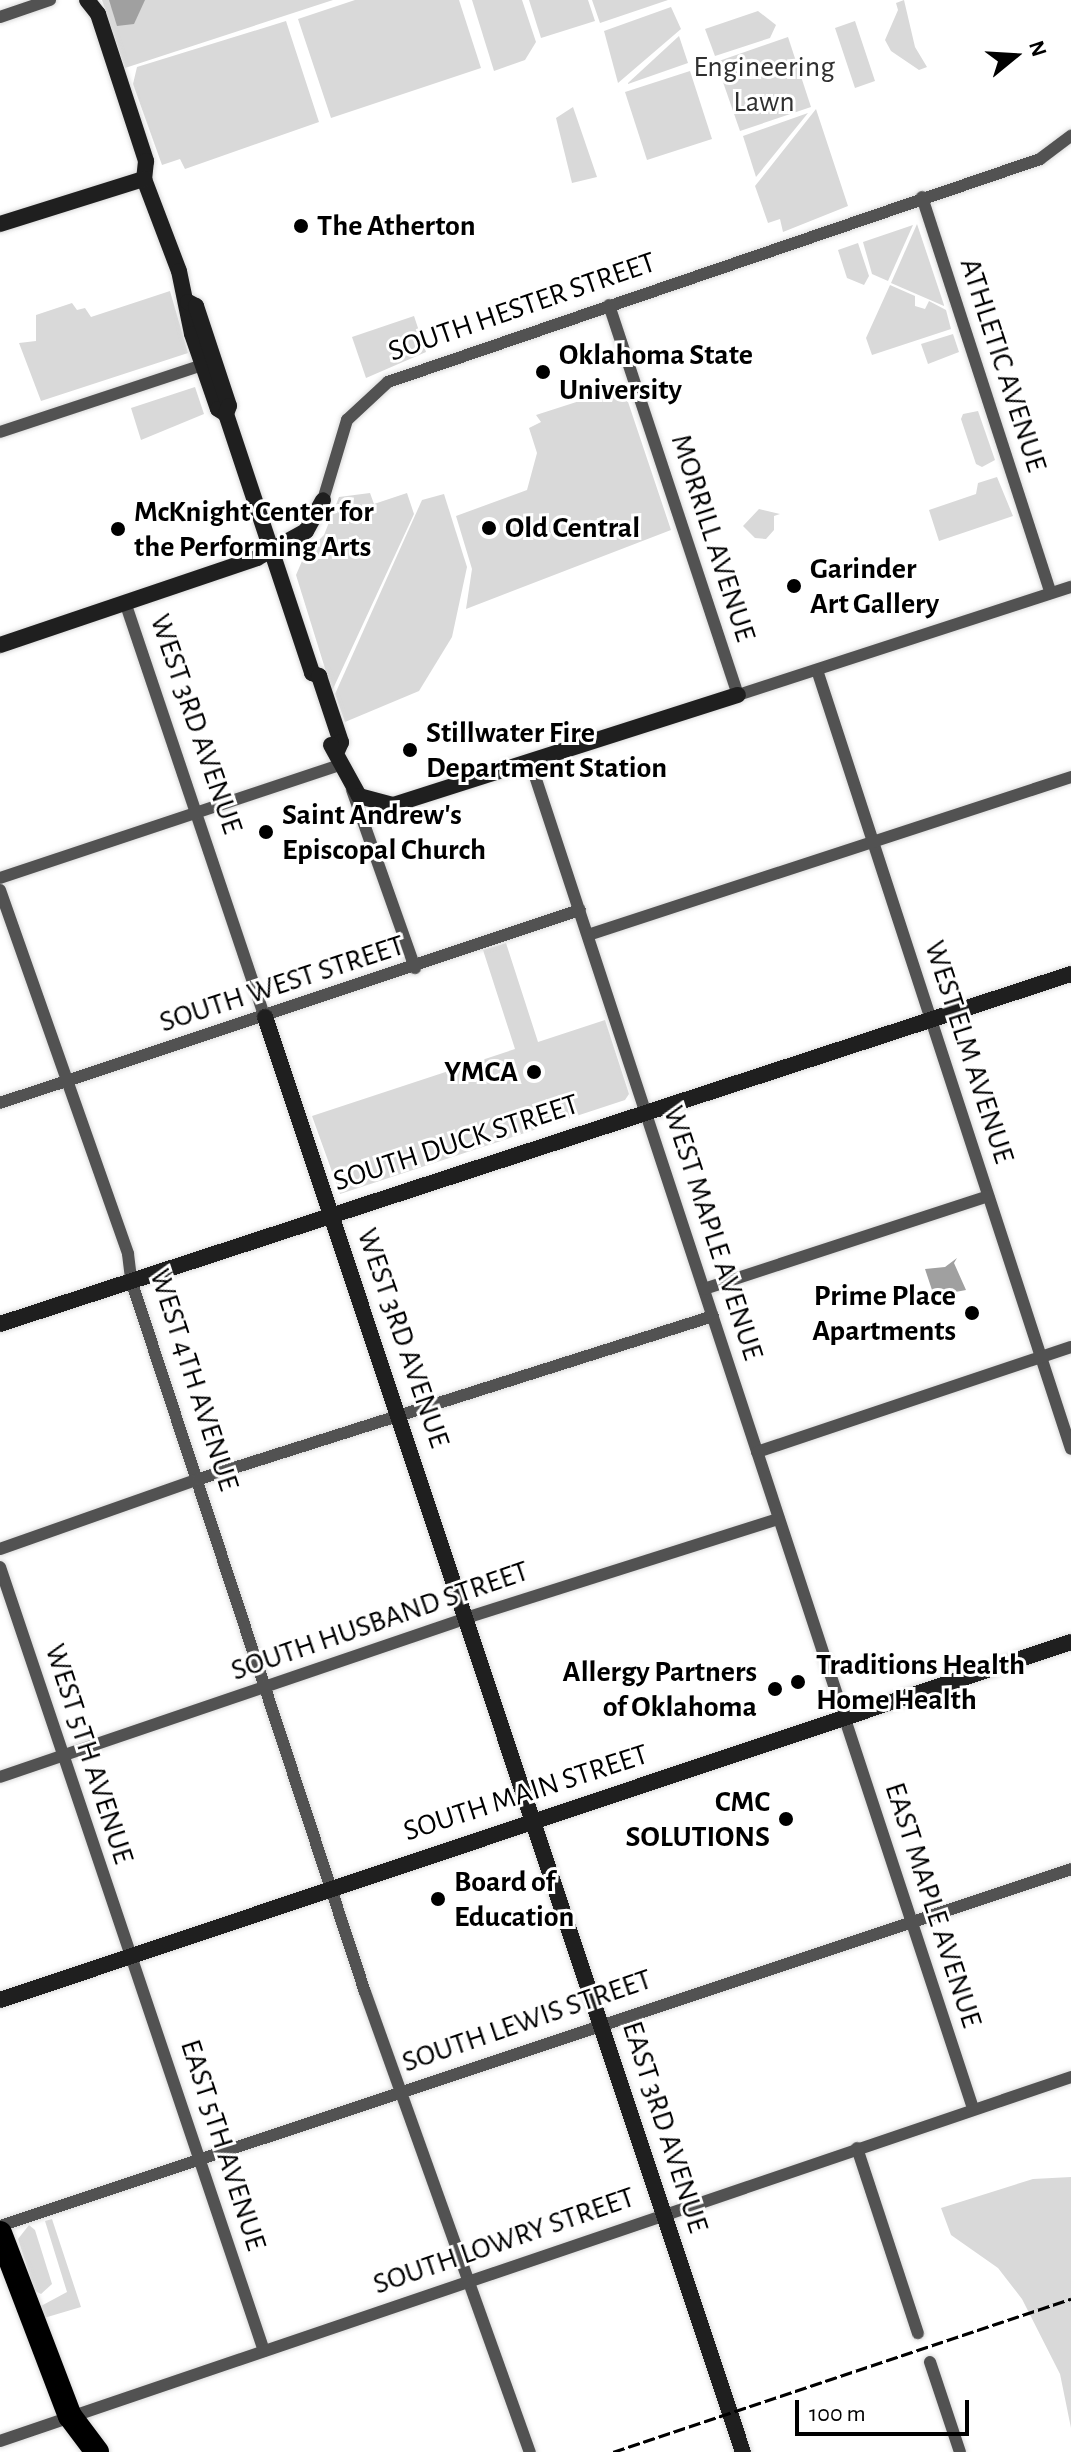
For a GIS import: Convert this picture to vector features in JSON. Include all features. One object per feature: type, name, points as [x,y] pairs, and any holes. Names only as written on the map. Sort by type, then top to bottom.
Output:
[{"type":"highway","points":[[0,2233],[70,2416],[97,2452]]},
{"type":"street","points":[[0,17],[50,0]]},
{"type":"street","points":[[89,5],[98,14],[146,161],[144,173],[188,302],[185,309],[203,365],[218,409],[226,414]]},
{"type":"street","name":"SOUTH HESTER STREET","points":[[0,645],[271,550],[306,531],[323,500],[347,420],[378,389],[407,374],[1040,159],[1071,136]]},
{"type":"street","points":[[0,224],[144,173]]},
{"type":"street","name":"ATHLETIC AVENUE","points":[[922,197],[1051,593]]},
{"type":"street","points":[[188,302],[196,306],[229,406],[226,414],[312,673],[319,676],[335,724],[349,784],[415,968]]},
{"type":"street","name":"MORRILL AVENUE","points":[[609,305],[738,695]]},
{"type":"street","points":[[0,432],[203,365]]},
{"type":"street","points":[[349,784],[371,803],[393,805],[531,764],[1071,587]]},
{"type":"street","name":"WEST 3RD AVENUE","points":[[125,602],[533,1819]]},
{"type":"street","name":"WEST ELM AVENUE","points":[[817,670],[1071,1449]]},
{"type":"street","points":[[0,878],[195,813],[341,756]]},
{"type":"street","name":"WEST MAPLE AVENUE","points":[[531,764],[843,1718]]},
{"type":"street","points":[[588,935],[1071,777]]},
{"type":"street","name":"WEST 4TH AVENUE","points":[[0,890],[128,1254],[131,1280],[400,2092],[530,2452]]},
{"type":"street","name":"SOUTH WEST STREET","points":[[0,1103],[415,968],[580,910]]},
{"type":"street","name":"SOUTH DUCK STREET","points":[[0,1324],[930,1017],[1071,974]]},
{"type":"street","points":[[704,1289],[988,1196]]},
{"type":"street","points":[[0,1549],[199,1479],[713,1316]]},
{"type":"street","points":[[757,1452],[1071,1347]]},
{"type":"street","name":"SOUTH HUSBAND STREET","points":[[0,1777],[466,1618],[779,1519]]},
{"type":"street","name":"WEST 5TH AVENUE","points":[[0,1567],[131,1957]]},
{"type":"street","name":"SOUTH MAIN STREET","points":[[0,2000],[533,1819],[1071,1642]]},
{"type":"street","name":"EAST MAPLE AVENUE","points":[[843,1718],[973,2108]]},
{"type":"street","name":"EAST 3RD AVENUE","points":[[533,1819],[743,2452]]},
{"type":"street","name":"SOUTH LEWIS STREET","points":[[0,2226],[911,1919],[1071,1869]]},
{"type":"street","name":"EAST 5TH AVENUE","points":[[131,1957],[264,2351]]},
{"type":"street","name":"SOUTH LOWRY STREET","points":[[0,2441],[1071,2077]]},
{"type":"street","points":[[857,2148],[918,2333]]},
{"type":"street","points":[[930,2362],[960,2452]]},
{"type":"green space","points":[[102,0],[333,0],[125,68]]},
{"type":"green space","points":[[355,0],[459,0],[481,68],[331,118],[298,19]]},
{"type":"green space","points":[[472,0],[522,0],[536,42],[525,60],[494,71]]},
{"type":"green space","points":[[529,0],[588,0],[595,21],[541,38]]},
{"type":"green space","points":[[592,0],[668,0],[600,23]]},
{"type":"green space","points":[[904,0],[915,47],[927,67],[919,70],[891,51],[885,40],[898,10],[896,3]]},
{"type":"green space","points":[[671,7],[681,29],[618,83],[604,31]]},
{"type":"green space","points":[[758,11],[776,25],[770,38],[715,56],[705,29]]},
{"type":"green space","points":[[286,21],[319,122],[185,169],[180,159],[162,165],[133,84],[137,67]]},
{"type":"green space","points":[[855,21],[875,81],[855,88],[835,28]]},
{"type":"green space","points":[[679,36],[688,63],[628,84],[628,83]]},
{"type":"green space","name":"Engineering Lawn","points":[[788,37],[811,107],[740,131],[716,62]]},
{"type":"green space","name":"Engineering Lawn","points":[[690,71],[712,139],[647,160],[625,92]]},
{"type":"green space","points":[[573,107],[597,177],[572,183],[556,118]]},
{"type":"green space","points":[[816,109],[848,206],[783,232],[780,219],[768,223],[755,186]]},
{"type":"green space","points":[[808,113],[756,177],[743,136]]},
{"type":"green space","points":[[917,224],[944,305],[944,306],[891,283]]},
{"type":"green space","points":[[913,225],[888,281],[872,274],[863,242]]},
{"type":"green space","points":[[858,243],[869,276],[864,285],[847,278],[838,250]]},
{"type":"green space","points":[[890,285],[915,296],[915,306],[925,309],[929,301],[946,310],[951,329],[872,355],[866,338]]},
{"type":"green space","points":[[170,291],[188,353],[41,401],[19,343],[36,341],[36,315],[72,303],[77,310],[85,308],[91,317]]},
{"type":"green space","points":[[414,316],[426,352],[366,378],[352,337]]},
{"type":"green space","points":[[953,334],[959,352],[928,364],[921,344]]},
{"type":"green space","points":[[195,387],[204,414],[141,440],[131,408]]},
{"type":"green space","points":[[623,387],[671,530],[466,609],[472,569],[456,516],[527,490],[537,453],[529,428],[541,422],[536,415]]},
{"type":"green space","points":[[978,411],[995,460],[982,467],[976,464],[961,419],[963,414]]},
{"type":"green space","points":[[997,477],[1013,516],[939,541],[929,510],[976,494],[978,483]]},
{"type":"green space","points":[[370,493],[374,504],[407,493],[414,514],[332,691],[296,575],[305,554],[324,535],[339,497]]},
{"type":"green space","points":[[444,494],[467,567],[452,637],[419,691],[345,722],[335,694],[422,500]]},
{"type":"green space","points":[[759,509],[780,514],[774,516],[774,530],[766,539],[755,538],[743,526]]},
{"type":"green space","name":"YMCA","points":[[506,943],[538,1042],[605,1020],[629,1094],[625,1100],[340,1194],[312,1116],[515,1049],[483,950]]},
{"type":"green space","points":[[1071,2177],[1071,2428],[1060,2374],[1022,2299],[998,2268],[951,2235],[941,2208],[1033,2179]]},
{"type":"green space","points":[[52,2219],[81,2307],[44,2318],[41,2306],[67,2292],[45,2221]]},
{"type":"green space","points":[[29,2225],[35,2230],[52,2284],[41,2294],[35,2291],[18,2239]]},
{"type":"shaded area","points":[[109,0],[145,0],[134,24],[117,26]]},
{"type":"shaded area","points":[[957,1258],[954,1263],[966,1290],[934,1296],[925,1269],[945,1267]]},
{"type":"railway","points":[[613,2452],[1071,2299]]},
{"type":"place","name":"The Atherton","points":[[301,226]]},
{"type":"place","name":"Oklahoma State University","points":[[543,372]]},
{"type":"place","name":"Old Central","points":[[489,528]]},
{"type":"place","name":"McKnight Center for the Performing Arts","points":[[118,529]]},
{"type":"place","name":"Garinder Art Gallery","points":[[794,586]]},
{"type":"place","name":"Stillwater Fire Department Station","points":[[410,750]]},
{"type":"place","name":"Saint Andrew's Episcopal Church","points":[[266,832]]},
{"type":"place","name":"YMCA","points":[[534,1072]]},
{"type":"place","name":"Prime Place Apartments","points":[[972,1313]]},
{"type":"place","name":"Traditions Health Home Health","points":[[798,1682]]},
{"type":"place","name":"Allergy Partners of Oklahoma","points":[[775,1689]]},
{"type":"place","name":"CMC SOLUTIONS","points":[[786,1819]]},
{"type":"place","name":"Board of Education","points":[[438,1899]]}]
